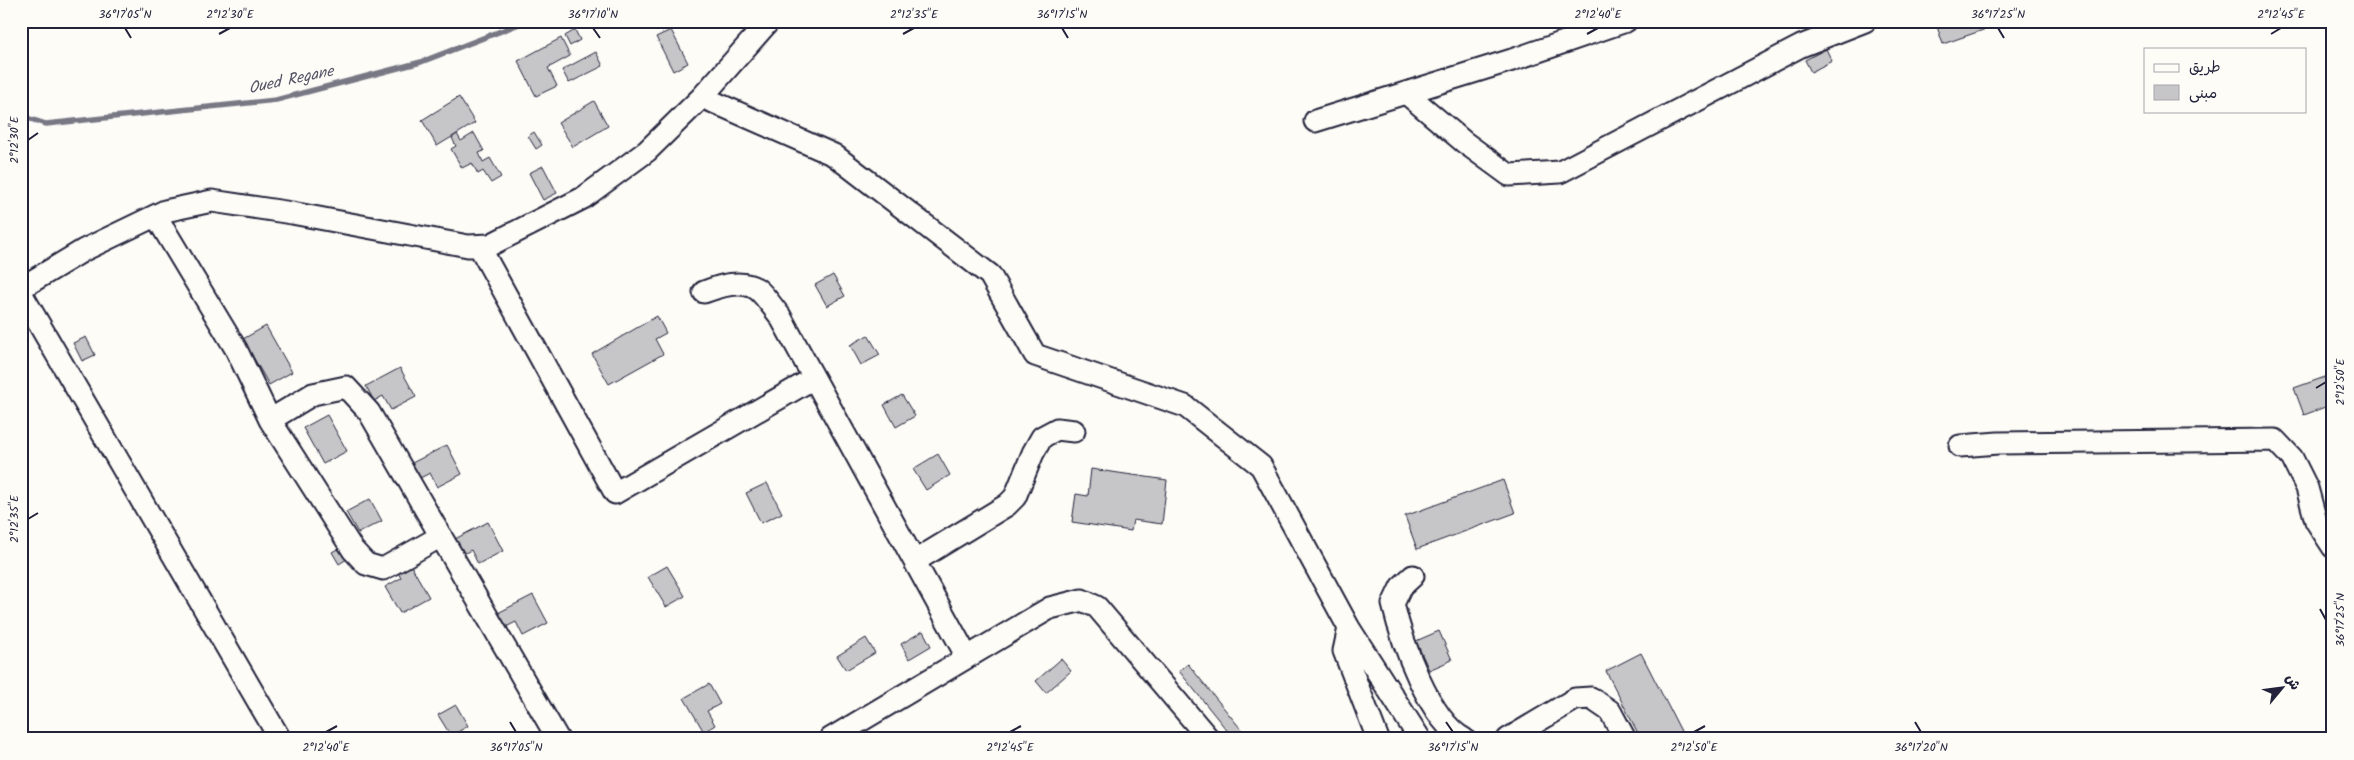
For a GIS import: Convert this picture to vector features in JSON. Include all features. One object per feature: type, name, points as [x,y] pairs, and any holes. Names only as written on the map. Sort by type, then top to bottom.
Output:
[{"type":"lane","points":[[21,288],[84,250],[165,211],[212,201],[292,212],[468,246],[490,245],[583,198],[647,151],[702,96],[769,21]]},
{"type":"lane","points":[[1315,121],[1512,60],[1626,21]]},
{"type":"lane","points":[[1406,93],[1464,142],[1510,175],[1560,172],[1802,46],[1866,21]]},
{"type":"lane","points":[[702,96],[834,155],[990,275],[1036,355],[1185,406],[1261,466],[1349,628],[1420,739]]},
{"type":"lane","points":[[156,216],[236,349],[270,420],[353,550],[366,564],[382,569],[441,536]]},
{"type":"lane","points":[[479,246],[614,493],[814,378]]},
{"type":"lane","points":[[704,292],[722,285],[737,284],[757,289],[780,316],[967,658]]},
{"type":"lane","points":[[21,293],[280,739]]},
{"type":"lane","points":[[270,420],[312,394],[346,387],[369,412],[558,739]]},
{"type":"lane","points":[[915,561],[1007,505],[1015,497],[1033,453],[1042,437],[1057,429],[1074,431]]},
{"type":"lane","points":[[1960,446],[1998,443],[2275,440],[2292,458],[2307,488],[2316,521],[2333,547]]},
{"type":"lane","points":[[1413,576],[1402,587],[1393,604],[1401,637],[1424,689],[1452,732],[1464,739]]},
{"type":"lane","points":[[830,739],[1050,608],[1082,600],[1097,607],[1209,739]]},
{"type":"lane","points":[[1349,628],[1344,651],[1378,739]]},
{"type":"lane","points":[[1508,739],[1575,699],[1591,698],[1610,711],[1625,739]]},
{"type":"building","points":[[1935,21],[2009,21],[1943,44]]},
{"type":"building","points":[[575,30],[580,40],[570,46],[565,36]]},
{"type":"building","points":[[671,30],[688,63],[673,71],[656,37]]},
{"type":"building","points":[[561,38],[570,56],[548,68],[557,86],[536,96],[518,61]]},
{"type":"building","points":[[1826,49],[1832,61],[1811,72],[1805,60]]},
{"type":"building","points":[[596,52],[603,66],[569,83],[562,70]]},
{"type":"building","points":[[459,97],[475,123],[437,146],[422,120]]},
{"type":"building","points":[[594,101],[608,126],[573,147],[558,123]]},
{"type":"building","points":[[534,132],[542,145],[536,149],[528,136]]},
{"type":"building","points":[[474,133],[484,151],[479,153],[483,162],[490,158],[501,177],[491,183],[483,171],[478,174],[472,163],[462,168],[451,149],[456,146],[452,138],[457,134],[461,141]]},
{"type":"building","points":[[543,166],[557,193],[543,200],[529,173]]},
{"type":"building","points":[[833,275],[845,296],[827,306],[815,285]]},
{"type":"building","points":[[657,316],[666,333],[655,339],[663,354],[609,384],[592,354]]},
{"type":"building","points":[[266,326],[292,372],[269,385],[243,339]]},
{"type":"building","points":[[868,335],[880,355],[861,365],[850,345]]},
{"type":"building","points":[[86,337],[95,355],[82,361],[73,343]]},
{"type":"building","points":[[400,368],[416,397],[391,410],[383,396],[374,401],[366,386]]},
{"type":"building","points":[[2325,377],[2333,404],[2304,415],[2294,388]]},
{"type":"building","points":[[902,395],[915,416],[896,427],[884,405]]},
{"type":"building","points":[[327,415],[347,451],[323,464],[303,428]]},
{"type":"building","points":[[447,445],[462,474],[437,487],[430,473],[420,478],[412,463]]},
{"type":"building","points":[[938,454],[950,475],[926,490],[913,469]]},
{"type":"building","points":[[1091,469],[1167,480],[1162,524],[1133,520],[1131,531],[1072,522],[1076,494],[1088,496]]},
{"type":"building","points":[[1503,480],[1515,513],[1417,549],[1405,516]]},
{"type":"building","points":[[767,483],[782,513],[761,523],[746,493]]},
{"type":"building","points":[[370,499],[382,521],[358,533],[346,512]]},
{"type":"building","points":[[488,522],[503,551],[478,564],[471,550],[461,555],[453,540]]},
{"type":"building","points":[[341,547],[347,559],[339,564],[332,552]]},
{"type":"building","points":[[409,562],[429,597],[400,613],[385,587],[401,578],[396,569]]},
{"type":"building","points":[[667,566],[685,596],[666,607],[648,577]]},
{"type":"building","points":[[533,595],[548,623],[523,636],[516,622],[506,627],[498,613]]},
{"type":"building","points":[[923,631],[931,646],[909,659],[901,644]]},
{"type":"building","points":[[1439,631],[1452,660],[1429,670],[1416,641]]},
{"type":"building","points":[[866,638],[875,653],[846,670],[837,656]]},
{"type":"building","points":[[1641,653],[1685,739],[1641,739],[1606,671]]},
{"type":"building","points":[[1061,659],[1071,671],[1046,693],[1036,681]]},
{"type":"building","points":[[1188,664],[1249,739],[1234,739],[1179,671]]},
{"type":"building","points":[[709,684],[720,704],[707,711],[715,725],[704,732],[684,698]]},
{"type":"building","points":[[456,705],[468,726],[451,736],[438,715]]},
{"type":"waterway","name":"Oued Regane","points":[[21,116],[46,124],[276,100],[421,62],[527,21]]}]
